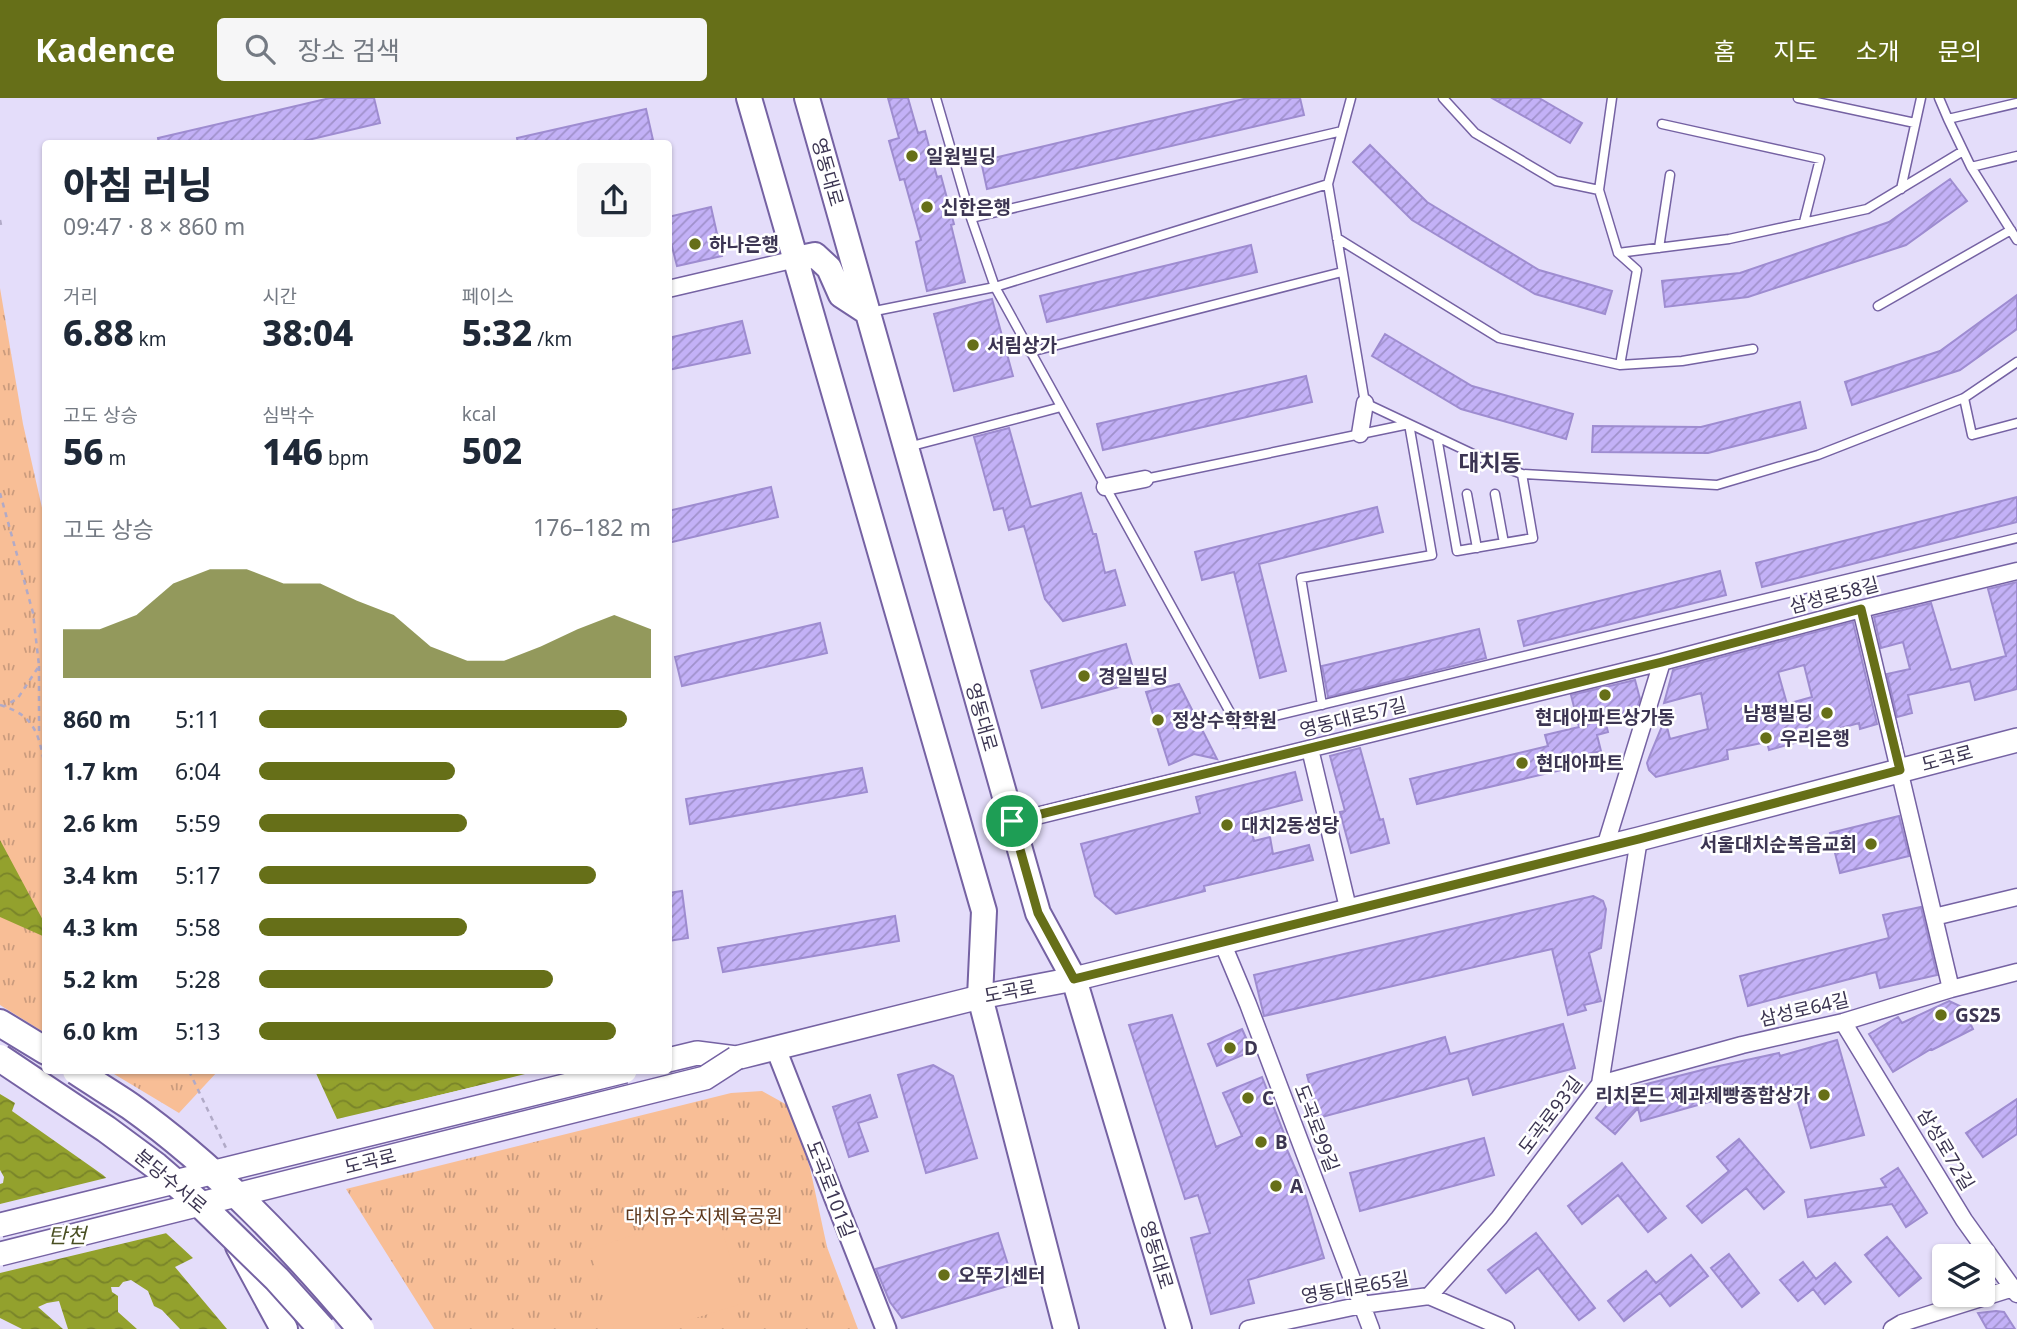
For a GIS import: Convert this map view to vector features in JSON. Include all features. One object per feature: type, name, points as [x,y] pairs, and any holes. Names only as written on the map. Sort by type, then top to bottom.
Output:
[{"type":"highway","points":[[0,1023],[42,1049]]},
{"type":"highway","name":"분당수서로","points":[[0,1058],[85,1114],[156,1166],[201,1204],[277,1279],[322,1329]]},
{"type":"highway","name":"분당수서로","points":[[81,1074],[131,1107],[223,1184],[270,1228],[361,1329]]},
{"type":"highway","points":[[237,1241],[284,1329]]},
{"type":"main road","points":[[749,98],[984,911],[980,997],[1066,1329]]},
{"type":"main road","name":"영동대로","points":[[807,98],[1038,913],[1074,979],[1179,1329]]},
{"type":"main road","points":[[796,259],[814,256],[829,268],[841,295],[867,312]]},
{"type":"main road","name":"도곡로","points":[[672,1059],[697,1053],[736,1058],[980,997],[1074,979],[1639,839],[2017,740]]},
{"type":"main road","name":"도곡로","points":[[0,1254],[705,1078],[736,1058]]},
{"type":"main road","name":"도곡로","points":[[0,1225],[613,1074]]},
{"type":"street","points":[[672,288],[796,259]]},
{"type":"street","points":[[1360,434],[1365,403]]},
{"type":"street","points":[[1105,487],[1145,479]]},
{"type":"street","name":"삼성로58길","points":[[1662,662],[2017,571]]},
{"type":"street","points":[[1861,609],[1951,989]]},
{"type":"street","points":[[1605,847],[1662,662]]},
{"type":"street","name":"영동대로57길","points":[[1012,821],[1662,662]]},
{"type":"street","points":[[1310,750],[1349,912]]},
{"type":"street","name":"도곡로93길","points":[[1429,1296],[1499,1218],[1600,1084],[1639,839]]},
{"type":"street","points":[[1934,917],[2017,897]]},
{"type":"street","name":"도곡로99길","points":[[1222,942],[1244,993],[1371,1329]]},
{"type":"street","name":"삼성로64길","points":[[1600,1084],[1742,1045],[1843,1022],[2017,972]]},
{"type":"street","name":"삼성로72길","points":[[1843,1022],[1964,1220],[2015,1291]]},
{"type":"street","name":"도곡로101길","points":[[776,1049],[886,1329]]},
{"type":"street","points":[[1892,1329],[1902,1323],[2015,1291]]},
{"type":"street","name":"영동대로65길","points":[[1248,1329],[1362,1305],[1429,1296],[1506,1329]]},
{"type":"lane","points":[[936,98],[971,218],[995,287],[1237,725],[2017,538]]},
{"type":"lane","points":[[1351,98],[1328,184],[1365,403],[1490,462],[1522,474],[1717,485],[1818,456],[1964,398],[2017,362]]},
{"type":"lane","points":[[1443,98],[1475,133],[1556,181],[1599,190]]},
{"type":"lane","points":[[1612,98],[1599,190],[1618,253],[1637,270],[1620,365]]},
{"type":"lane","points":[[1798,98],[1915,123]]},
{"type":"lane","points":[[1900,189],[1920,98]]},
{"type":"lane","points":[[1939,98],[1971,167],[2017,240]]},
{"type":"lane","points":[[1948,119],[2017,103]]},
{"type":"lane","points":[[1662,124],[1820,159],[1804,222]]},
{"type":"lane","points":[[971,218],[1342,131]]},
{"type":"lane","points":[[1618,253],[1729,239],[1867,209],[1963,151]]},
{"type":"lane","points":[[1971,167],[2017,156]]},
{"type":"lane","points":[[1659,248],[1670,175]]},
{"type":"lane","points":[[867,312],[995,287],[1328,184]]},
{"type":"lane","points":[[1878,306],[2011,230]]},
{"type":"lane","points":[[1337,238],[1499,338],[1620,365],[1682,361],[1753,349]]},
{"type":"lane","points":[[1030,352],[1342,272]]},
{"type":"lane","points":[[1964,398],[1972,435],[2017,423]]},
{"type":"lane","points":[[905,448],[1061,407]]},
{"type":"lane","points":[[1145,479],[1409,424]]},
{"type":"lane","points":[[1322,705],[1301,578],[1432,555],[1409,424]]},
{"type":"lane","points":[[1437,437],[1457,551],[1533,538],[1522,474]]},
{"type":"lane","points":[[1467,494],[1477,548]]},
{"type":"lane","points":[[1495,494],[1504,543]]},
{"type":"path","points":[[0,220],[1,225]]},
{"type":"path","points":[[0,493],[33,613],[42,751]]},
{"type":"path","points":[[5,706],[18,698],[38,666]]},
{"type":"path","points":[[0,705],[32,723],[39,736]]},
{"type":"green space","points":[[0,288],[23,424],[42,508],[42,1031],[0,1005]]},
{"type":"green space","points":[[114,1074],[215,1074],[179,1113]]},
{"type":"green space","name":"대치유수지체육공원","points":[[762,1091],[789,1106],[810,1168],[827,1247],[858,1329],[434,1329],[346,1189],[731,1093]]},
{"type":"green space","points":[[716,1210],[744,1303],[660,1329],[614,1329],[589,1249]]},
{"type":"water","points":[[0,840],[42,918],[42,936],[0,917]]},
{"type":"water","points":[[316,1074],[529,1074],[337,1119]]},
{"type":"water","name":"탄천","points":[[0,1094],[15,1103],[12,1111],[103,1175],[193,1258],[175,1267],[227,1329],[180,1329],[162,1310],[154,1306],[148,1291],[131,1280],[123,1282],[119,1287],[111,1287],[112,1292],[118,1296],[118,1312],[137,1329],[68,1329],[59,1301],[38,1307],[63,1329],[22,1329],[0,1318],[0,1184],[3,1183],[4,1177],[0,1170]]},
{"type":"pier","points":[[525,1074],[543,1074],[338,1123],[334,1121]]},
{"type":"pier","points":[[110,1177],[171,1232],[0,1273],[0,1204]]},
{"type":"building","points":[[330,98],[374,98],[380,123],[308,140],[158,138]]},
{"type":"building","points":[[888,98],[908,98],[918,133],[925,131],[937,177],[941,176],[954,224],[951,225],[965,282],[927,291],[916,242],[921,240],[904,179],[900,180],[889,141],[899,138]]},
{"type":"building","points":[[1248,98],[1300,98],[1304,115],[987,189],[981,161]]},
{"type":"building","points":[[1492,98],[1539,98],[1582,123],[1570,143]]},
{"type":"building","points":[[646,109],[653,140],[517,140]]},
{"type":"building","points":[[1370,145],[1427,202],[1539,270],[1612,291],[1605,314],[1535,294],[1412,220],[1353,162]]},
{"type":"building","points":[[1950,179],[1967,201],[1906,245],[1748,297],[1665,307],[1662,281],[1740,273],[1889,222]]},
{"type":"building","name":"하나은행","points":[[711,207],[722,256],[677,266],[672,247],[672,216]]},
{"type":"building","points":[[1251,245],[1257,272],[1047,322],[1040,296]]},
{"type":"building","points":[[2017,295],[2017,329],[1960,370],[1852,405],[1845,382],[1940,351]]},
{"type":"building","name":"서림상가","points":[[992,299],[1013,376],[954,391],[934,314]]},
{"type":"building","points":[[742,321],[750,353],[672,369],[672,337]]},
{"type":"building","points":[[1385,334],[1472,386],[1573,414],[1566,439],[1461,409],[1372,356]]},
{"type":"building","points":[[1306,376],[1312,402],[1103,450],[1097,424]]},
{"type":"building","points":[[1800,402],[1806,428],[1708,453],[1592,452],[1593,426],[1701,427]]},
{"type":"building","points":[[1009,428],[1031,507],[1081,493],[1093,534],[1096,534],[1105,573],[1115,570],[1125,605],[1063,621],[1045,599],[1024,526],[1009,530],[1003,508],[994,510],[974,437]]},
{"type":"building","points":[[771,487],[778,517],[672,542],[672,510]]},
{"type":"building","points":[[2017,497],[2017,522],[1762,587],[1756,563]]},
{"type":"building","points":[[1377,507],[1383,532],[1259,564],[1286,671],[1260,678],[1234,572],[1202,580],[1195,552]]},
{"type":"building","points":[[1720,571],[1726,595],[1524,646],[1518,621]]},
{"type":"building","points":[[2017,582],[2017,689],[1975,700],[1970,681],[1908,695],[1912,713],[1897,717],[1887,674],[1910,669],[1903,642],[1881,648],[1874,617],[1931,603],[1951,670],[2006,656],[1988,589]]},
{"type":"building","points":[[1853,622],[1877,724],[1860,729],[1859,723],[1769,750],[1767,742],[1727,750],[1728,759],[1656,777],[1649,770],[1647,763],[1665,719],[1670,739],[1708,729],[1701,693],[1664,703],[1673,670]],"holes":[[[1804,665],[1812,697],[1787,704],[1778,672]]]},
{"type":"building","points":[[820,623],[827,653],[682,686],[675,657]]},
{"type":"building","points":[[1479,629],[1486,658],[1328,697],[1322,666]]},
{"type":"building","name":"경일빌딩","points":[[1126,644],[1137,682],[1042,708],[1031,671]]},
{"type":"building","name":"현대아파트","points":[[1635,680],[1640,699],[1636,711],[1605,720],[1608,732],[1597,735],[1601,751],[1567,759],[1570,768],[1417,804],[1410,779],[1548,746],[1545,735],[1579,727],[1571,695]]},
{"type":"building","points":[[1179,684],[1217,759],[1194,754],[1169,765],[1146,692]]},
{"type":"building","points":[[1360,748],[1389,843],[1351,853],[1340,812],[1345,811],[1330,756]]},
{"type":"building","points":[[862,768],[867,792],[690,824],[686,799]]},
{"type":"building","points":[[1295,772],[1302,800],[1248,814],[1254,841],[1270,837],[1273,854],[1309,845],[1313,860],[1204,886],[1205,891],[1116,914],[1095,896],[1081,844],[1200,813],[1196,797]]},
{"type":"building","name":"서울대치순복음교회","points":[[1899,816],[1909,856],[1840,873],[1830,833]]},
{"type":"building","points":[[682,891],[688,938],[672,940],[672,892]]},
{"type":"building","points":[[1593,896],[1603,901],[1606,909],[1601,948],[1589,953],[1601,1001],[1584,1005],[1586,1010],[1568,1015],[1552,949],[1264,1016],[1254,975]]},
{"type":"building","points":[[1921,907],[1937,975],[1880,988],[1876,972],[1748,1006],[1740,976],[1889,938],[1883,915]]},
{"type":"building","points":[[895,916],[899,941],[723,972],[718,948]]},
{"type":"building","points":[[1949,1001],[1962,1007],[1973,1029],[1931,1049],[1893,1072],[1869,1034],[1898,1017],[1902,1023]]},
{"type":"building","points":[[1172,1015],[1216,1147],[1242,1136],[1223,1093],[1262,1077],[1288,1144],[1285,1145],[1302,1184],[1324,1258],[1248,1280],[1254,1303],[1211,1314],[1191,1238],[1210,1233],[1198,1195],[1185,1199],[1129,1025]]},
{"type":"building","points":[[1563,1024],[1575,1068],[1473,1095],[1468,1078],[1318,1118],[1307,1075],[1445,1037],[1450,1054]]},
{"type":"building","name":"D","points":[[1242,1029],[1252,1051],[1217,1066],[1208,1044]]},
{"type":"building","points":[[1837,1040],[1864,1135],[1811,1148],[1793,1085],[1759,1094],[1758,1090],[1723,1098],[1641,1121],[1638,1108],[1615,1134],[1596,1118],[1619,1091],[1779,1053],[1780,1056]]},
{"type":"building","points":[[933,1065],[953,1076],[977,1158],[926,1173],[898,1075]]},
{"type":"building","points":[[870,1095],[877,1117],[858,1123],[868,1151],[849,1157],[833,1107]]},
{"type":"building","points":[[2017,1099],[2017,1134],[1983,1157],[1966,1133]]},
{"type":"building","points":[[1484,1138],[1494,1175],[1360,1211],[1350,1173]]},
{"type":"building","points":[[1739,1139],[1784,1192],[1764,1209],[1746,1188],[1702,1223],[1687,1206],[1729,1171],[1717,1157]]},
{"type":"building","points":[[1622,1163],[1666,1218],[1648,1232],[1618,1195],[1582,1224],[1568,1206]]},
{"type":"building","points":[[1898,1168],[1927,1213],[1906,1227],[1892,1204],[1808,1217],[1805,1200],[1886,1187],[1881,1179]]},
{"type":"building","name":"오뚜기센터","points":[[998,1233],[1014,1284],[902,1318],[890,1302],[876,1269]]},
{"type":"building","points":[[1536,1233],[1595,1308],[1579,1320],[1538,1268],[1506,1293],[1488,1270]]},
{"type":"building","points":[[1887,1237],[1921,1278],[1899,1296],[1865,1255]]},
{"type":"building","points":[[1729,1254],[1759,1293],[1742,1307],[1711,1268]]},
{"type":"building","points":[[1691,1255],[1708,1276],[1670,1306],[1660,1293],[1624,1321],[1608,1301],[1646,1271],[1656,1283]]},
{"type":"building","points":[[1803,1262],[1816,1279],[1835,1263],[1851,1282],[1825,1304],[1813,1289],[1798,1301],[1780,1280]]},
{"type":"building","points":[[2004,1312],[2015,1329],[1987,1329],[1978,1313]]},
{"type":"place","name":"일원빌딩","points":[[912,156]]},
{"type":"place","name":"신한은행","points":[[927,207]]},
{"type":"place","name":"하나은행","points":[[695,244]]},
{"type":"place","name":"서림상가","points":[[973,345]]},
{"type":"place","name":"경일빌딩","points":[[1084,676]]},
{"type":"place","name":"현대아파트상가동","points":[[1605,695]]},
{"type":"place","name":"남평빌딩","points":[[1827,713]]},
{"type":"place","name":"정상수학학원","points":[[1158,720]]},
{"type":"place","name":"우리은행","points":[[1766,738]]},
{"type":"place","name":"현대아파트","points":[[1522,763]]},
{"type":"place","name":"대치2동성당","points":[[1227,825]]},
{"type":"place","name":"서울대치순복음교회","points":[[1871,844]]},
{"type":"place","name":"GS25","points":[[1941,1015]]},
{"type":"place","name":"D","points":[[1230,1048]]},
{"type":"place","name":"리치몬드 제과제빵종합상가","points":[[1824,1095]]},
{"type":"place","name":"C","points":[[1248,1098]]},
{"type":"place","name":"B","points":[[1261,1142]]},
{"type":"place","name":"A","points":[[1276,1186]]},
{"type":"place","name":"오뚜기센터","points":[[944,1275]]},
{"type":"district","name":"대치동","points":[[1490,462]]},
{"type":"route","points":[[1861,609],[1900,770],[1639,839],[1074,979],[1038,913],[1012,821],[1310,750],[1861,609]]}]
